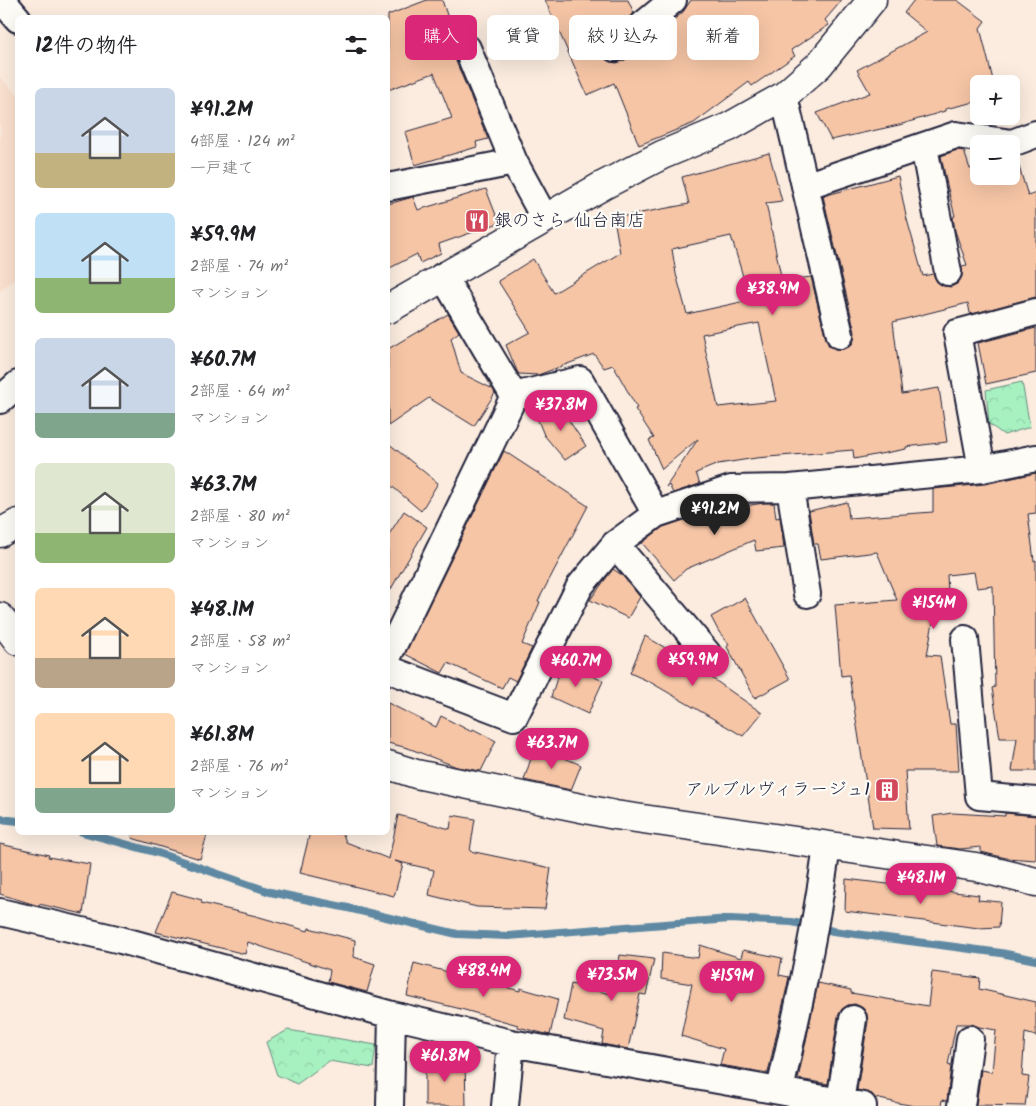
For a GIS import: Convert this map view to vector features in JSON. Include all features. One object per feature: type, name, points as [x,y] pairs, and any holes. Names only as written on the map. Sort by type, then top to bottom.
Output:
[{"type":"street","points":[[2,0],[15,15]]},
{"type":"street","points":[[656,15],[674,0]]},
{"type":"street","points":[[390,308],[602,186],[662,156],[729,127],[784,96],[819,65],[872,0]]},
{"type":"street","points":[[472,60],[514,162],[545,219]]},
{"type":"street","points":[[784,96],[840,336]]},
{"type":"street","points":[[805,186],[956,135],[1012,143],[1036,134]]},
{"type":"street","points":[[924,147],[948,272]]},
{"type":"street","points":[[390,187],[514,162]]},
{"type":"street","points":[[443,276],[514,396]]},
{"type":"street","points":[[982,469],[957,334],[1036,312]]},
{"type":"street","points":[[514,396],[580,380],[656,514]]},
{"type":"street","points":[[0,400],[15,387]]},
{"type":"street","points":[[390,652],[514,396]]},
{"type":"street","points":[[390,670],[514,717],[580,586],[615,544],[656,514],[730,489],[790,488],[982,469],[1036,458]]},
{"type":"street","points":[[790,488],[807,594]]},
{"type":"street","points":[[0,533],[15,524]]},
{"type":"street","points":[[615,544],[708,653]]},
{"type":"street","points":[[0,617],[15,637]]},
{"type":"street","points":[[965,638],[979,796],[1036,801]]},
{"type":"street","points":[[390,766],[416,774],[615,815],[976,867],[1036,882]]},
{"type":"street","points":[[780,1090],[819,907],[827,846]]},
{"type":"street","points":[[0,912],[121,940],[392,1015],[511,1043],[852,1104],[853,1019]]},
{"type":"street","points":[[390,1106],[392,1015]]},
{"type":"street","points":[[961,1106],[970,1039]]},
{"type":"street","points":[[505,1106],[511,1043]]},
{"type":"shaded area","points":[[0,77],[15,93],[15,279],[0,291]]},
{"type":"green space","points":[[1022,382],[1030,427],[1004,435],[989,424],[986,390]]},
{"type":"green space","points":[[288,1030],[376,1045],[373,1068],[329,1061],[297,1084],[277,1075],[266,1042]]},
{"type":"building","points":[[427,0],[442,0],[447,15],[405,15],[405,60],[455,60],[488,139],[476,142],[477,147],[415,165],[405,132],[452,118],[434,73],[390,89],[390,15],[388,15]]},
{"type":"building","points":[[545,0],[628,0],[634,13],[631,15],[569,15],[569,54],[559,32],[559,15],[552,15]]},
{"type":"building","points":[[691,0],[842,0],[825,20],[829,25],[791,50],[795,56],[752,86],[749,82],[694,123],[639,145],[614,83],[587,95],[572,60],[607,60],[617,63],[625,60],[677,60],[677,17]]},
{"type":"building","points":[[914,0],[957,0],[985,21],[980,28],[992,75],[970,75],[970,103],[945,109],[945,111],[899,125],[831,140],[817,113],[870,93],[857,70],[927,32],[904,13]]},
{"type":"building","points":[[957,150],[964,151],[970,169],[970,185],[1020,185],[1020,170],[1028,196],[1036,193],[1036,297],[972,314],[970,313],[968,303],[893,322],[902,394],[939,388],[947,442],[906,447],[906,449],[854,459],[853,450],[756,458],[718,464],[696,473],[700,484],[673,493],[669,485],[666,487],[698,439],[662,469],[649,440],[654,438],[635,409],[637,408],[613,365],[604,368],[594,354],[538,375],[519,374],[506,345],[530,332],[498,281],[533,259],[554,293],[620,253],[614,218],[689,204],[682,177],[769,153],[782,201],[766,203],[782,281],[811,277],[829,346],[835,349],[844,349],[851,346],[855,332],[823,196],[898,176],[906,216],[923,276],[933,274],[937,282],[951,287],[958,283],[962,276],[962,266],[967,265],[955,231],[953,217],[955,216],[941,156]],"holes":[[[731,236],[750,300],[687,314],[676,274],[672,249]],[[759,323],[776,401],[718,407],[702,334]]]},
{"type":"building","points":[[486,189],[499,223],[439,244],[441,253],[420,263],[417,254],[390,268],[390,203],[413,197],[418,210]]},
{"type":"building","points":[[448,314],[459,332],[451,338],[461,373],[493,389],[495,393],[474,426],[429,398],[390,425],[390,348]]},
{"type":"building","points":[[1036,328],[1036,373],[986,384],[978,343]]},
{"type":"building","points":[[558,404],[586,446],[565,460],[544,435],[537,418]]},
{"type":"building","points":[[390,445],[438,483],[421,511],[390,485]]},
{"type":"building","points":[[504,451],[588,506],[538,601],[540,602],[522,644],[532,648],[516,681],[508,677],[502,688],[448,663],[442,673],[405,654]]},
{"type":"building","points":[[1036,473],[1036,513],[1028,514],[1034,561],[1036,560],[1036,771],[1012,771],[1017,738],[1000,738],[992,688],[995,687],[993,586],[977,588],[974,572],[947,575],[948,593],[924,597],[933,622],[927,655],[940,656],[950,724],[956,724],[959,771],[905,771],[909,829],[873,828],[849,675],[841,676],[835,605],[897,600],[877,552],[821,559],[818,544],[814,544],[809,511],[847,502],[849,518],[933,512],[933,489],[985,484]]},
{"type":"building","points":[[774,503],[776,518],[780,517],[784,548],[756,551],[754,540],[686,569],[674,580],[642,543],[663,527],[711,511]]},
{"type":"building","points":[[404,511],[427,527],[390,591],[390,533]]},
{"type":"building","points":[[613,569],[622,575],[640,597],[628,618],[590,600]]},
{"type":"building","points":[[745,598],[790,679],[755,698],[727,647],[729,644],[719,632],[711,617]]},
{"type":"building","points":[[645,636],[686,660],[762,713],[743,736],[650,682],[630,673]]},
{"type":"building","points":[[562,662],[603,681],[588,714],[551,697]]},
{"type":"building","points":[[390,704],[436,727],[441,716],[472,732],[473,729],[496,741],[481,771],[457,767],[408,748],[390,744]]},
{"type":"building","points":[[534,749],[544,749],[581,765],[571,790],[524,780]]},
{"type":"building","points":[[952,813],[1005,816],[1005,813],[1036,816],[1036,860],[1006,858],[981,852],[981,847],[960,849],[937,846],[933,816]]},
{"type":"building","points":[[398,815],[450,829],[452,815],[475,819],[470,851],[551,868],[545,909],[477,907],[429,895],[434,870],[395,861],[403,864],[394,896],[300,873],[309,835],[343,835],[346,842],[389,859]]},
{"type":"building","points":[[132,835],[207,835],[200,859],[132,838]]},
{"type":"building","points":[[0,844],[49,855],[48,857],[90,864],[83,914],[39,904],[39,906],[0,894]]},
{"type":"building","points":[[846,879],[979,895],[978,900],[1001,902],[999,927],[979,928],[845,911]]},
{"type":"building","points":[[172,892],[202,900],[201,903],[308,931],[309,928],[355,940],[354,957],[375,964],[367,992],[328,982],[330,970],[248,942],[245,954],[156,932]]},
{"type":"building","points":[[700,945],[741,958],[743,950],[782,958],[779,975],[789,977],[768,1073],[720,1065],[724,1049],[681,1036],[692,984],[661,979],[662,953],[698,958]]},
{"type":"building","points":[[620,955],[654,959],[646,995],[640,994],[628,1049],[602,1044],[604,1031],[564,1020],[571,984],[614,995]]},
{"type":"building","points":[[414,963],[558,999],[550,1035],[461,1009],[407,996]]},
{"type":"building","points":[[932,972],[980,978],[979,989],[1036,1002],[1036,1036],[1025,1033],[1022,1076],[1029,1077],[1025,1106],[976,1105],[981,1070],[992,1072],[996,1030],[972,1024],[956,1024],[948,1065],[951,1066],[947,1101],[942,1100],[941,1106],[915,1106],[898,1103],[875,1098],[872,1094],[857,1090],[868,1021],[867,1014],[863,1008],[855,1004],[848,1005],[842,1009],[838,1016],[828,1084],[798,1079],[818,983],[851,990],[851,993],[928,1006]]},
{"type":"building","points":[[425,1060],[465,1060],[466,1106],[425,1106]]},
{"type":"waterway","points":[[0,819],[15,821]]},
{"type":"waterway","points":[[93,835],[158,853],[270,892],[457,934],[508,936],[730,919],[792,922],[833,931],[1001,953],[1036,960]]},
{"type":"place","name":"銀のさら 仙台南店","points":[[477,221]]},
{"type":"place","name":"アルブルヴィラージュ1","points":[[887,790]]}]
